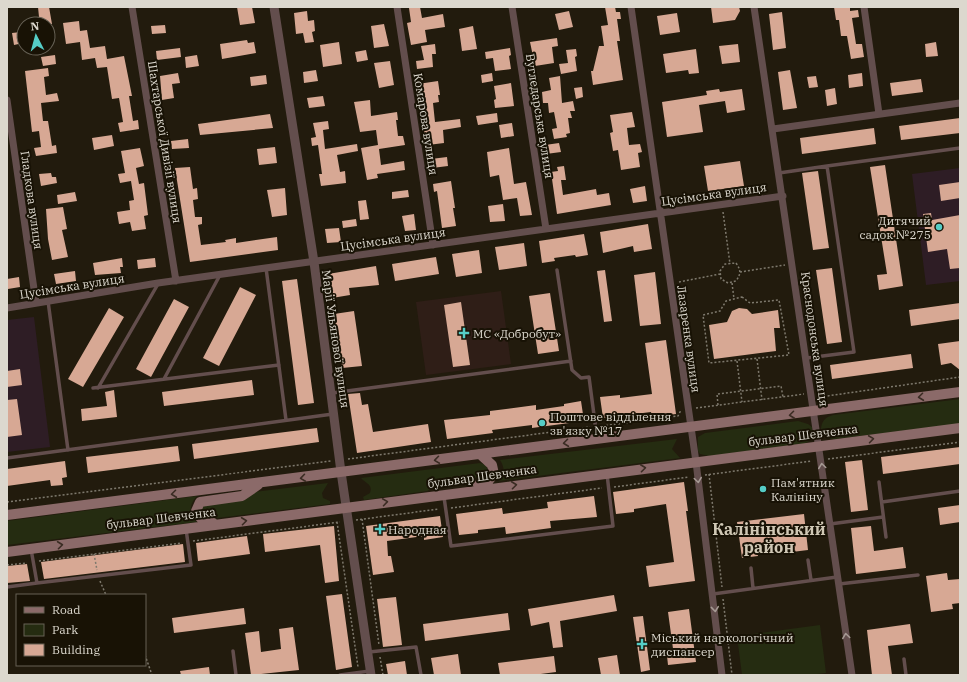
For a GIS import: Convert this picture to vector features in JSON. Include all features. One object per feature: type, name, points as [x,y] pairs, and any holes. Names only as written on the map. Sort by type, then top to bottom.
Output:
[{"type":"main road","name":"бульвар Шевченка","points":[[7,515],[960,392]]},
{"type":"main road","name":"бульвар Шевченка","points":[[7,552],[960,428]]},
{"type":"main road","points":[[444,494],[453,488],[486,484],[489,482],[494,474],[494,469],[490,462],[480,454]]},
{"type":"main road","points":[[219,524],[201,519],[196,511],[200,502],[242,496],[261,483]]},
{"type":"street","name":"Шахтарської Дивізії вулиця","points":[[132,7],[176,281]]},
{"type":"street","name":"Марії Ульянової вулиця","points":[[274,7],[314,262],[341,472],[371,673]]},
{"type":"street","name":"Комарова вулиця","points":[[397,7],[433,245]]},
{"type":"street","name":"Вугледарська вулиця","points":[[512,7],[546,229]]},
{"type":"street","name":"Лазаренка вулиця","points":[[631,7],[698,476],[722,675]]},
{"type":"street","name":"Краснодонська вулиця","points":[[754,7],[807,358],[852,675]]},
{"type":"street","points":[[864,7],[879,114]]},
{"type":"street","name":"Гладкова вулиця","points":[[7,100],[36,303]]},
{"type":"street","points":[[773,129],[960,103]]},
{"type":"street","name":"Цусімська вулиця","points":[[7,308],[158,283],[783,196]]},
{"type":"lane","points":[[779,173],[960,148]]},
{"type":"lane","points":[[807,358],[854,352],[827,166]]},
{"type":"lane","points":[[266,268],[286,420]]},
{"type":"lane","points":[[557,270],[572,370],[576,376],[581,378],[589,378],[597,439]]},
{"type":"lane","points":[[164,379],[220,275]]},
{"type":"lane","points":[[158,283],[96,388],[279,365]]},
{"type":"lane","points":[[48,302],[68,450]]},
{"type":"lane","points":[[332,393],[571,361]]},
{"type":"lane","points":[[7,458],[334,414]]},
{"type":"lane","points":[[444,494],[451,546],[613,526],[606,473]]},
{"type":"lane","points":[[879,482],[886,537]]},
{"type":"lane","points":[[882,502],[960,491]]},
{"type":"lane","points":[[830,524],[883,517]]},
{"type":"lane","points":[[7,587],[191,565],[186,528]]},
{"type":"lane","points":[[31,548],[36,583]]},
{"type":"lane","points":[[808,560],[811,580]]},
{"type":"lane","points":[[751,568],[753,588]]},
{"type":"lane","points":[[839,584],[918,575]]},
{"type":"lane","points":[[713,594],[838,576]]},
{"type":"lane","points":[[368,652],[416,647],[421,675]]},
{"type":"lane","points":[[233,651],[236,675]]},
{"type":"lane","points":[[904,659],[906,675]]},
{"type":"lane","points":[[340,675],[359,672],[371,673]]},
{"type":"path","points":[[721,204],[730,264]]},
{"type":"path","points":[[736,263],[740,272],[740,276],[736,281],[728,283],[721,279],[720,271],[726,264],[736,263]]},
{"type":"path","points":[[740,272],[793,264]]},
{"type":"path","points":[[670,283],[720,274]]},
{"type":"path","points":[[732,282],[734,299]]},
{"type":"path","points":[[742,297],[750,303],[779,300],[789,355],[757,359],[709,363],[703,314],[720,311],[726,301],[742,297]]},
{"type":"path","points":[[757,359],[762,400]]},
{"type":"path","points":[[737,361],[742,402]]},
{"type":"path","points":[[7,502],[678,416],[680,410],[718,405],[821,392],[827,396],[960,377]]},
{"type":"path","points":[[718,405],[717,394],[740,391],[781,386],[783,397]]},
{"type":"path","points":[[7,565],[960,442]]},
{"type":"path","points":[[709,474],[732,675]]},
{"type":"path","points":[[362,519],[383,675]]},
{"type":"path","points":[[338,522],[359,672]]},
{"type":"path","points":[[94,554],[98,576],[106,594]]},
{"type":"path","points":[[146,658],[152,675]]},
{"type":"shaded area","name":"Дитячий садок №275","points":[[960,168],[960,281],[926,285],[912,174]]},
{"type":"shaded area","name":"МС «Добробут»","points":[[501,291],[511,364],[426,375],[416,302]]},
{"type":"shaded area","points":[[34,317],[50,447],[7,452],[7,320]]},
{"type":"green space","points":[[960,399],[960,424],[835,439],[827,438],[821,430],[824,420],[833,415]]},
{"type":"green space","points":[[798,421],[812,427],[812,439],[804,444],[709,456],[700,454],[698,451],[698,437],[705,433]]},
{"type":"green space","points":[[677,439],[672,449],[680,458],[499,481],[504,471],[500,460]]},
{"type":"green space","points":[[480,463],[486,465],[487,467],[487,473],[484,477],[446,481],[427,491],[364,500],[363,497],[370,493],[371,488],[361,478]]},
{"type":"green space","points":[[328,483],[322,493],[323,498],[330,501],[330,504],[209,519],[201,513],[201,509],[204,505],[254,492]]},
{"type":"green space","points":[[197,496],[191,506],[191,513],[197,522],[7,545],[7,521]]},
{"type":"green space","points":[[820,625],[826,673],[809,675],[742,675],[737,636]]},
{"type":"building","points":[[38,7],[49,7],[51,16],[39,16]]},
{"type":"building","points":[[237,7],[252,7],[255,23],[240,25]]},
{"type":"building","points":[[420,7],[422,18],[443,14],[445,27],[425,30],[427,42],[411,45],[407,23],[411,22],[409,8]]},
{"type":"building","points":[[605,7],[615,7],[616,12],[620,12],[621,19],[617,19],[620,41],[617,41],[623,80],[593,85],[591,71],[593,71],[599,46],[604,46],[601,26],[608,25]]},
{"type":"building","points":[[711,7],[739,7],[740,11],[735,20],[713,23]]},
{"type":"building","points":[[834,7],[850,7],[850,11],[858,10],[859,17],[852,18],[856,44],[862,44],[864,57],[851,59],[847,36],[841,36],[839,20],[836,20]]},
{"type":"building","points":[[307,11],[308,21],[314,20],[315,31],[312,32],[314,42],[305,43],[303,33],[296,34],[294,13]]},
{"type":"building","points":[[569,11],[573,27],[559,30],[555,14]]},
{"type":"building","points":[[782,12],[786,48],[773,50],[769,14]]},
{"type":"building","points":[[677,13],[680,32],[660,35],[657,16]]},
{"type":"building","points":[[79,21],[80,31],[87,30],[90,48],[105,46],[107,59],[124,56],[132,96],[129,96],[133,121],[138,120],[139,129],[120,132],[118,123],[123,122],[119,98],[112,99],[107,67],[97,68],[95,58],[82,60],[80,42],[66,44],[63,23]]},
{"type":"building","points":[[384,24],[389,46],[374,48],[371,26]]},
{"type":"building","points":[[165,25],[166,33],[152,34],[151,26]]},
{"type":"building","points":[[473,26],[477,49],[462,51],[459,29]]},
{"type":"building","points":[[12,33],[16,33],[16,45],[14,45]]},
{"type":"building","points":[[557,38],[558,46],[552,47],[554,63],[535,66],[530,42]]},
{"type":"building","points":[[247,40],[248,43],[254,42],[256,53],[222,59],[220,44]]},
{"type":"building","points":[[339,42],[342,64],[323,67],[320,45]]},
{"type":"building","points":[[936,42],[938,56],[926,57],[925,44]]},
{"type":"building","points":[[435,44],[436,54],[432,54],[433,67],[417,69],[416,61],[424,60],[421,46]]},
{"type":"building","points":[[738,44],[740,62],[722,64],[719,46]]},
{"type":"building","points":[[180,48],[181,57],[157,60],[156,51]]},
{"type":"building","points":[[510,48],[511,55],[509,56],[511,69],[495,71],[493,58],[486,59],[485,52]]},
{"type":"building","points":[[576,49],[577,56],[575,57],[577,71],[561,74],[559,64],[568,63],[566,50]]},
{"type":"building","points":[[696,49],[699,73],[689,74],[688,70],[666,73],[663,54]]},
{"type":"building","points":[[366,50],[368,60],[357,62],[355,52]]},
{"type":"building","points":[[197,55],[199,66],[186,68],[185,57]]},
{"type":"building","points":[[55,56],[56,64],[43,66],[41,57]]},
{"type":"building","points":[[390,61],[394,85],[379,88],[374,63]]},
{"type":"building","points":[[48,68],[49,76],[44,77],[46,95],[57,93],[59,101],[41,103],[43,121],[48,121],[52,146],[56,145],[57,153],[36,156],[34,148],[41,147],[39,131],[32,132],[25,71]]},
{"type":"building","points":[[316,70],[318,81],[304,83],[303,72]]},
{"type":"building","points":[[790,70],[797,108],[783,110],[778,72]]},
{"type":"building","points":[[178,73],[180,83],[172,84],[174,98],[162,100],[160,76]]},
{"type":"building","points":[[492,73],[493,81],[482,83],[481,75]]},
{"type":"building","points":[[862,73],[863,86],[849,88],[848,75]]},
{"type":"building","points":[[266,75],[267,84],[251,86],[250,77]]},
{"type":"building","points":[[560,76],[562,103],[573,101],[575,111],[570,111],[572,118],[568,118],[570,133],[566,134],[567,137],[554,139],[552,129],[557,128],[554,112],[549,113],[548,103],[543,103],[542,92],[551,90],[549,78]]},
{"type":"building","points":[[816,76],[818,87],[809,88],[807,77]]},
{"type":"building","points":[[921,79],[923,92],[892,96],[890,83]]},
{"type":"building","points":[[438,81],[440,95],[438,95],[439,102],[433,103],[435,122],[460,119],[461,127],[443,130],[444,143],[428,145],[426,132],[424,133],[423,126],[425,126],[418,84]]},
{"type":"building","points":[[511,83],[514,106],[495,108],[494,100],[496,99],[494,86]]},
{"type":"building","points":[[582,87],[583,97],[576,99],[574,88]]},
{"type":"building","points":[[835,88],[837,104],[827,106],[825,90]]},
{"type":"building","points":[[719,89],[720,92],[742,89],[745,110],[727,113],[725,101],[699,105],[703,132],[667,137],[662,102],[707,95],[706,91]]},
{"type":"building","points":[[323,96],[325,106],[309,108],[307,98]]},
{"type":"building","points":[[370,100],[371,116],[397,112],[398,120],[396,120],[398,136],[403,136],[405,145],[379,149],[381,165],[404,161],[405,170],[377,174],[378,178],[367,180],[361,148],[378,145],[376,130],[360,132],[354,102]]},
{"type":"building","points":[[632,112],[635,127],[627,128],[629,145],[640,144],[642,152],[638,153],[640,167],[621,170],[618,150],[613,151],[610,133],[613,132],[610,115]]},
{"type":"building","points":[[497,113],[498,122],[478,125],[476,116]]},
{"type":"building","points":[[270,114],[273,128],[200,135],[198,124]]},
{"type":"building","points":[[960,118],[960,133],[901,140],[899,126]]},
{"type":"building","points":[[328,121],[329,129],[323,130],[325,149],[357,144],[358,151],[337,155],[340,172],[345,171],[346,183],[321,186],[319,174],[322,174],[318,145],[312,146],[311,138],[316,137],[313,123]]},
{"type":"building","points":[[512,123],[514,136],[501,138],[499,125]]},
{"type":"building","points":[[874,128],[876,144],[802,154],[800,138]]},
{"type":"building","points":[[112,135],[114,146],[94,150],[92,138]]},
{"type":"building","points":[[188,139],[189,148],[172,149],[171,141]]},
{"type":"building","points":[[559,143],[561,152],[546,154],[545,145]]},
{"type":"building","points":[[275,147],[277,163],[259,165],[257,149]]},
{"type":"building","points":[[140,148],[144,166],[136,168],[139,184],[144,183],[148,215],[144,216],[146,229],[132,231],[130,222],[119,224],[117,212],[130,210],[129,201],[134,200],[131,181],[120,183],[118,174],[125,173],[121,151]]},
{"type":"building","points":[[509,148],[514,184],[526,182],[532,215],[520,216],[517,198],[503,200],[499,175],[490,177],[487,152]]},
{"type":"building","points":[[447,157],[448,166],[432,168],[431,159]]},
{"type":"building","points":[[740,161],[744,186],[708,191],[704,166]]},
{"type":"building","points":[[885,165],[903,286],[879,290],[877,275],[887,274],[870,167]]},
{"type":"building","points":[[564,166],[566,180],[561,180],[563,195],[596,189],[597,195],[609,193],[611,205],[557,214],[551,172],[558,171],[557,167]]},
{"type":"building","points":[[190,167],[193,189],[197,188],[198,199],[193,200],[195,217],[202,217],[202,224],[198,225],[201,245],[226,242],[225,240],[236,238],[236,243],[277,237],[278,250],[190,262],[175,168]]},
{"type":"building","points":[[818,171],[829,248],[813,250],[802,173]]},
{"type":"building","points":[[51,173],[52,177],[56,177],[57,183],[41,186],[39,174]]},
{"type":"building","points":[[451,181],[456,226],[442,228],[437,191],[434,192],[433,184]]},
{"type":"building","points":[[960,182],[960,198],[941,201],[939,185]]},
{"type":"building","points":[[645,186],[647,201],[633,203],[630,189]]},
{"type":"building","points":[[285,188],[287,215],[272,217],[267,190]]},
{"type":"building","points":[[408,190],[409,197],[392,199],[392,192]]},
{"type":"building","points":[[75,192],[77,201],[58,204],[57,195]]},
{"type":"building","points":[[366,200],[369,219],[360,220],[358,201]]},
{"type":"building","points":[[503,204],[505,221],[490,222],[488,206]]},
{"type":"building","points":[[63,207],[67,229],[62,230],[68,257],[52,260],[48,239],[46,209]]},
{"type":"building","points":[[931,213],[932,220],[960,215],[960,268],[950,269],[947,249],[928,252],[923,214]]},
{"type":"building","points":[[414,214],[416,230],[405,231],[402,216]]},
{"type":"building","points":[[356,219],[357,226],[343,228],[342,221]]},
{"type":"building","points":[[648,224],[652,249],[634,252],[633,246],[603,253],[600,232]]},
{"type":"building","points":[[339,228],[341,242],[327,243],[325,229]]},
{"type":"building","points":[[584,234],[588,255],[554,258],[555,261],[542,263],[539,241]]},
{"type":"building","points":[[524,243],[527,266],[499,270],[495,247]]},
{"type":"building","points":[[479,250],[482,273],[456,277],[452,254]]},
{"type":"building","points":[[436,257],[439,274],[395,281],[392,264]]},
{"type":"building","points":[[122,258],[123,267],[120,267],[121,273],[95,275],[93,263]]},
{"type":"building","points":[[155,258],[156,267],[138,269],[137,260]]},
{"type":"building","points":[[376,266],[379,285],[349,288],[350,295],[332,298],[328,274]]},
{"type":"building","points":[[832,268],[842,342],[827,344],[816,270]]},
{"type":"building","points":[[605,270],[612,321],[604,322],[597,271]]},
{"type":"building","points":[[75,271],[76,281],[56,284],[54,274]]},
{"type":"building","points":[[655,272],[661,324],[640,326],[634,275]]},
{"type":"building","points":[[19,277],[20,287],[8,289],[7,279]]},
{"type":"building","points":[[297,279],[314,403],[298,405],[282,281]]},
{"type":"building","points":[[240,287],[256,295],[219,366],[203,358]]},
{"type":"building","points":[[550,293],[559,351],[538,354],[529,296]]},
{"type":"building","points":[[174,299],[189,307],[151,377],[136,369]]},
{"type":"building","points":[[461,302],[470,365],[453,367],[444,305]]},
{"type":"building","points":[[960,303],[960,319],[911,326],[909,310]]},
{"type":"building","points":[[109,308],[124,317],[83,387],[68,379]]},
{"type":"building","points":[[739,308],[747,309],[752,314],[778,310],[780,328],[774,328],[776,351],[714,359],[709,325],[727,322],[732,311]]},
{"type":"building","points":[[354,311],[362,366],[342,368],[334,314]]},
{"type":"building","points":[[666,340],[676,414],[652,417],[651,412],[603,418],[600,397],[620,395],[620,398],[652,394],[645,343]]},
{"type":"building","points":[[960,341],[960,370],[951,363],[941,365],[938,344]]},
{"type":"building","points":[[911,354],[913,368],[832,379],[830,365]]},
{"type":"building","points":[[20,369],[22,385],[7,387],[7,371]]},
{"type":"building","points":[[252,380],[254,395],[164,406],[162,392]]},
{"type":"building","points":[[114,390],[117,417],[82,421],[81,409],[107,406],[105,392]]},
{"type":"building","points":[[360,393],[362,405],[368,404],[373,432],[428,424],[431,442],[357,453],[348,394]]},
{"type":"building","points":[[17,399],[22,435],[7,437],[7,400]]},
{"type":"building","points":[[581,401],[584,421],[532,428],[532,425],[492,430],[493,433],[447,439],[444,420],[490,415],[490,411],[536,405],[536,410],[564,406],[564,404]]},
{"type":"building","points":[[317,428],[319,442],[194,459],[192,444]]},
{"type":"building","points":[[178,446],[180,461],[88,473],[86,457]]},
{"type":"building","points":[[960,447],[960,464],[883,474],[881,457]]},
{"type":"building","points":[[862,460],[868,510],[851,512],[845,462]]},
{"type":"building","points":[[65,461],[67,477],[62,478],[63,485],[51,486],[50,480],[7,486],[7,469]]},
{"type":"building","points":[[684,482],[688,511],[686,511],[695,581],[649,587],[646,566],[674,562],[666,504],[634,509],[634,512],[616,514],[613,492]]},
{"type":"building","points":[[594,496],[597,517],[550,521],[551,528],[506,534],[505,527],[478,530],[478,533],[459,535],[456,514],[502,508],[503,514],[548,508],[547,502]]},
{"type":"building","points":[[960,505],[960,522],[940,525],[938,508]]},
{"type":"building","points":[[804,514],[808,550],[792,552],[791,543],[756,548],[758,556],[742,558],[737,522]]},
{"type":"building","points":[[440,516],[443,537],[424,540],[424,536],[387,541],[388,556],[391,556],[394,572],[373,575],[366,526]]},
{"type":"building","points":[[334,526],[339,581],[325,583],[320,545],[265,552],[263,534]]},
{"type":"building","points":[[871,526],[874,551],[903,547],[906,568],[856,574],[851,528]]},
{"type":"building","points":[[247,536],[250,554],[198,561],[196,543]]},
{"type":"building","points":[[183,544],[185,562],[44,579],[41,562]]},
{"type":"building","points":[[27,564],[30,581],[7,583],[7,566]]},
{"type":"building","points":[[947,573],[948,580],[960,579],[960,603],[952,604],[953,609],[931,612],[926,576]]},
{"type":"building","points":[[342,594],[352,667],[336,670],[326,596]]},
{"type":"building","points":[[614,595],[617,611],[560,621],[563,647],[553,648],[549,622],[531,626],[528,609]]},
{"type":"building","points":[[396,597],[402,645],[383,647],[377,599]]},
{"type":"building","points":[[244,608],[246,624],[174,633],[172,618]]},
{"type":"building","points":[[689,609],[696,662],[668,665],[667,656],[674,656],[668,612]]},
{"type":"building","points":[[508,613],[510,630],[425,641],[423,624]]},
{"type":"building","name":"Міський наркологічний диспансер","points":[[643,616],[650,670],[641,672],[633,617]]},
{"type":"building","points":[[910,624],[913,643],[888,646],[892,675],[872,675],[867,630]]},
{"type":"building","points":[[293,627],[299,670],[251,675],[245,633],[259,631],[261,652],[281,649],[279,629]]},
{"type":"building","points":[[458,654],[461,675],[434,675],[431,658]]},
{"type":"building","points":[[617,655],[620,675],[601,675],[598,658]]},
{"type":"building","points":[[554,656],[556,672],[533,675],[500,675],[498,663]]},
{"type":"building","points":[[405,661],[407,675],[388,675],[386,664]]},
{"type":"building","points":[[209,667],[210,675],[181,675],[180,671]]},
{"type":"place","name":"Дитячий садок №275","points":[[939,227]]},
{"type":"place","name":"МС «Добробут»","points":[[464,333]]},
{"type":"place","name":"Поштове відділення зв'язку №17","points":[[542,423]]},
{"type":"place","name":"Пам'ятник Калініну","points":[[763,489]]},
{"type":"place","name":"Народная","points":[[380,529]]},
{"type":"place","name":"Міський наркологічний диспансер","points":[[642,644]]},
{"type":"district","name":"Калінінський район","points":[[769,538]]}]
